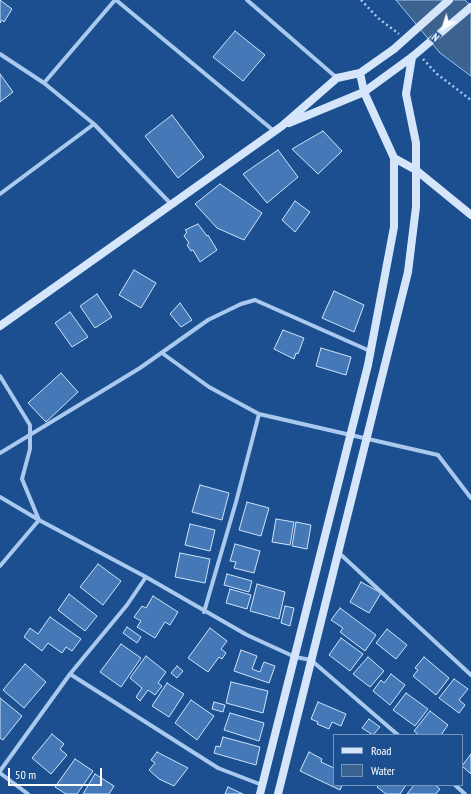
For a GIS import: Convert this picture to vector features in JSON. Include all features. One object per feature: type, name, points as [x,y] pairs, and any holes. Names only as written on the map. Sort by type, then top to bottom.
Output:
[{"type":"street","points":[[44,83],[115,0],[274,131]]},
{"type":"street","points":[[247,0],[337,78]]},
{"type":"street","points":[[0,326],[282,126],[337,78],[360,73],[394,49],[449,0]]},
{"type":"street","points":[[282,126],[364,92],[417,57],[471,7]]},
{"type":"street","points":[[0,54],[44,83],[94,124],[172,204]]},
{"type":"street","points":[[278,794],[408,272],[416,207],[416,143],[406,94],[417,57]]},
{"type":"street","points":[[260,794],[350,436],[370,351],[394,227],[394,158],[364,92],[360,73]]},
{"type":"street","points":[[0,194],[94,124]]},
{"type":"street","points":[[394,158],[416,170],[471,216]]},
{"type":"street","points":[[0,453],[30,436],[162,353],[208,320],[240,304],[255,300],[370,351]]},
{"type":"street","points":[[162,353],[209,387],[259,414],[438,455],[471,498]]},
{"type":"street","points":[[0,376],[30,425],[30,449],[22,479],[39,520]]},
{"type":"street","points":[[204,612],[236,502],[259,414]]},
{"type":"street","points":[[0,497],[39,520],[146,577],[204,612],[247,635],[295,656],[311,660],[397,734]]},
{"type":"street","points":[[0,566],[39,520]]},
{"type":"street","points":[[338,552],[471,675]]},
{"type":"street","points":[[28,794],[0,772],[70,674],[127,605],[146,577]]},
{"type":"street","points":[[70,674],[218,768],[262,785]]},
{"type":"street","points":[[456,786],[465,794]]},
{"type":"path","points":[[362,0],[378,18],[400,35]]},
{"type":"path","points":[[417,57],[471,100]]},
{"type":"water","points":[[396,0],[465,0],[471,6],[471,76],[440,53]]},
{"type":"building","points":[[0,0],[12,9],[4,22],[2,20],[0,23]]},
{"type":"building","points":[[235,31],[265,55],[243,81],[213,57]]},
{"type":"building","points":[[0,74],[13,92],[0,102]]},
{"type":"building","points":[[172,115],[204,157],[178,178],[145,136]]},
{"type":"building","points":[[323,131],[342,151],[318,174],[292,149]]},
{"type":"building","points":[[278,150],[298,177],[267,203],[243,174]]},
{"type":"building","points":[[220,184],[262,213],[244,240],[217,228],[195,204]]},
{"type":"building","points":[[295,201],[310,212],[295,232],[282,220]]},
{"type":"building","points":[[198,224],[207,236],[208,235],[217,250],[200,262],[193,250],[191,251],[187,245],[189,243],[184,236],[187,232],[185,230]]},
{"type":"building","points":[[134,270],[156,283],[141,308],[119,295]]},
{"type":"building","points":[[334,291],[364,305],[354,332],[322,318]]},
{"type":"building","points":[[97,294],[112,317],[95,328],[80,306]]},
{"type":"building","points":[[180,303],[192,320],[181,327],[170,314]]},
{"type":"building","points":[[70,312],[88,337],[72,347],[55,323]]},
{"type":"building","points":[[283,330],[304,338],[298,354],[296,353],[294,359],[274,349]]},
{"type":"building","points":[[321,348],[351,357],[346,375],[316,366]]},
{"type":"building","points":[[61,373],[78,392],[46,422],[28,403]]},
{"type":"building","points":[[200,485],[229,493],[222,520],[192,512]]},
{"type":"building","points":[[247,502],[269,508],[261,536],[239,530]]},
{"type":"building","points":[[276,519],[294,522],[290,545],[272,542]]},
{"type":"building","points":[[296,522],[311,525],[307,549],[292,546]]},
{"type":"building","points":[[190,524],[215,530],[210,551],[185,545]]},
{"type":"building","points":[[235,544],[260,551],[254,573],[234,568],[236,562],[230,561]]},
{"type":"building","points":[[180,553],[210,559],[205,583],[175,577]]},
{"type":"building","points":[[98,564],[121,581],[103,605],[80,587]]},
{"type":"building","points":[[227,574],[252,581],[249,592],[224,585]]},
{"type":"building","points":[[361,582],[381,593],[369,613],[350,602]]},
{"type":"building","points":[[257,584],[285,592],[279,619],[250,611]]},
{"type":"building","points":[[230,589],[251,595],[247,609],[226,603]]},
{"type":"building","points":[[69,594],[97,616],[85,631],[58,610]]},
{"type":"building","points":[[153,596],[178,612],[170,625],[165,622],[155,638],[137,627],[141,621],[134,617],[142,606],[146,608]]},
{"type":"building","points":[[285,606],[294,608],[290,626],[281,623]]},
{"type":"building","points":[[340,608],[376,635],[365,651],[340,632],[343,628],[331,620]]},
{"type":"building","points":[[50,617],[81,639],[72,651],[66,647],[62,653],[48,643],[42,651],[24,637],[30,628],[38,634]]},
{"type":"building","points":[[127,627],[141,637],[137,643],[123,633]]},
{"type":"building","points":[[210,628],[227,641],[221,649],[226,653],[222,659],[219,657],[208,672],[188,658]]},
{"type":"building","points":[[387,629],[407,645],[396,659],[376,643]]},
{"type":"building","points":[[341,638],[363,654],[350,671],[329,655]]},
{"type":"building","points":[[121,644],[141,658],[121,687],[100,672]]},
{"type":"building","points":[[241,650],[257,656],[252,669],[260,672],[264,662],[275,666],[269,683],[234,671]]},
{"type":"building","points":[[146,656],[166,672],[158,683],[162,686],[155,695],[148,690],[140,701],[136,697],[142,688],[130,678]]},
{"type":"building","points":[[368,657],[384,671],[370,687],[353,674]]},
{"type":"building","points":[[424,657],[449,678],[436,695],[413,676],[418,670],[415,668]]},
{"type":"building","points":[[25,664],[46,682],[24,708],[3,690]]},
{"type":"building","points":[[177,666],[183,671],[177,678],[171,673]]},
{"type":"building","points":[[391,674],[405,685],[390,705],[373,691],[381,680],[384,683]]},
{"type":"building","points":[[454,679],[468,689],[459,700],[465,705],[459,713],[439,698]]},
{"type":"building","points":[[231,682],[268,691],[263,713],[226,703]]},
{"type":"building","points":[[167,683],[184,694],[169,717],[152,706]]},
{"type":"building","points":[[406,693],[428,709],[415,726],[393,710]]},
{"type":"building","points":[[0,698],[22,716],[3,740],[0,738]]},
{"type":"building","points":[[191,700],[214,716],[197,740],[175,723]]},
{"type":"building","points":[[214,702],[225,705],[223,712],[212,709]]},
{"type":"building","points":[[318,702],[346,714],[341,726],[332,722],[329,729],[317,724],[318,722],[311,719]]},
{"type":"building","points":[[430,711],[448,725],[442,734],[418,734],[414,731]]},
{"type":"building","points":[[230,713],[264,723],[259,741],[224,730]]},
{"type":"building","points":[[369,719],[380,727],[374,734],[362,728]]},
{"type":"building","points":[[52,734],[64,744],[60,749],[67,755],[51,774],[32,758]]},
{"type":"building","points":[[223,737],[260,747],[256,765],[214,753],[216,746],[220,747]]},
{"type":"building","points":[[157,752],[188,768],[174,786],[159,779],[149,770],[155,763],[151,760]]},
{"type":"building","points":[[309,752],[322,759],[321,762],[333,768],[333,786],[342,786],[340,790],[300,771]]},
{"type":"building","points":[[471,754],[471,774],[463,767]]},
{"type":"building","points":[[75,759],[93,771],[77,794],[66,794],[55,787]]},
{"type":"building","points":[[95,774],[114,786],[109,794],[83,794]]},
{"type":"building","points":[[405,786],[400,794],[386,794],[377,787]]},
{"type":"building","points":[[413,786],[436,786],[440,789],[436,794],[407,794]]},
{"type":"building","points":[[228,787],[243,794],[225,794]]}]
